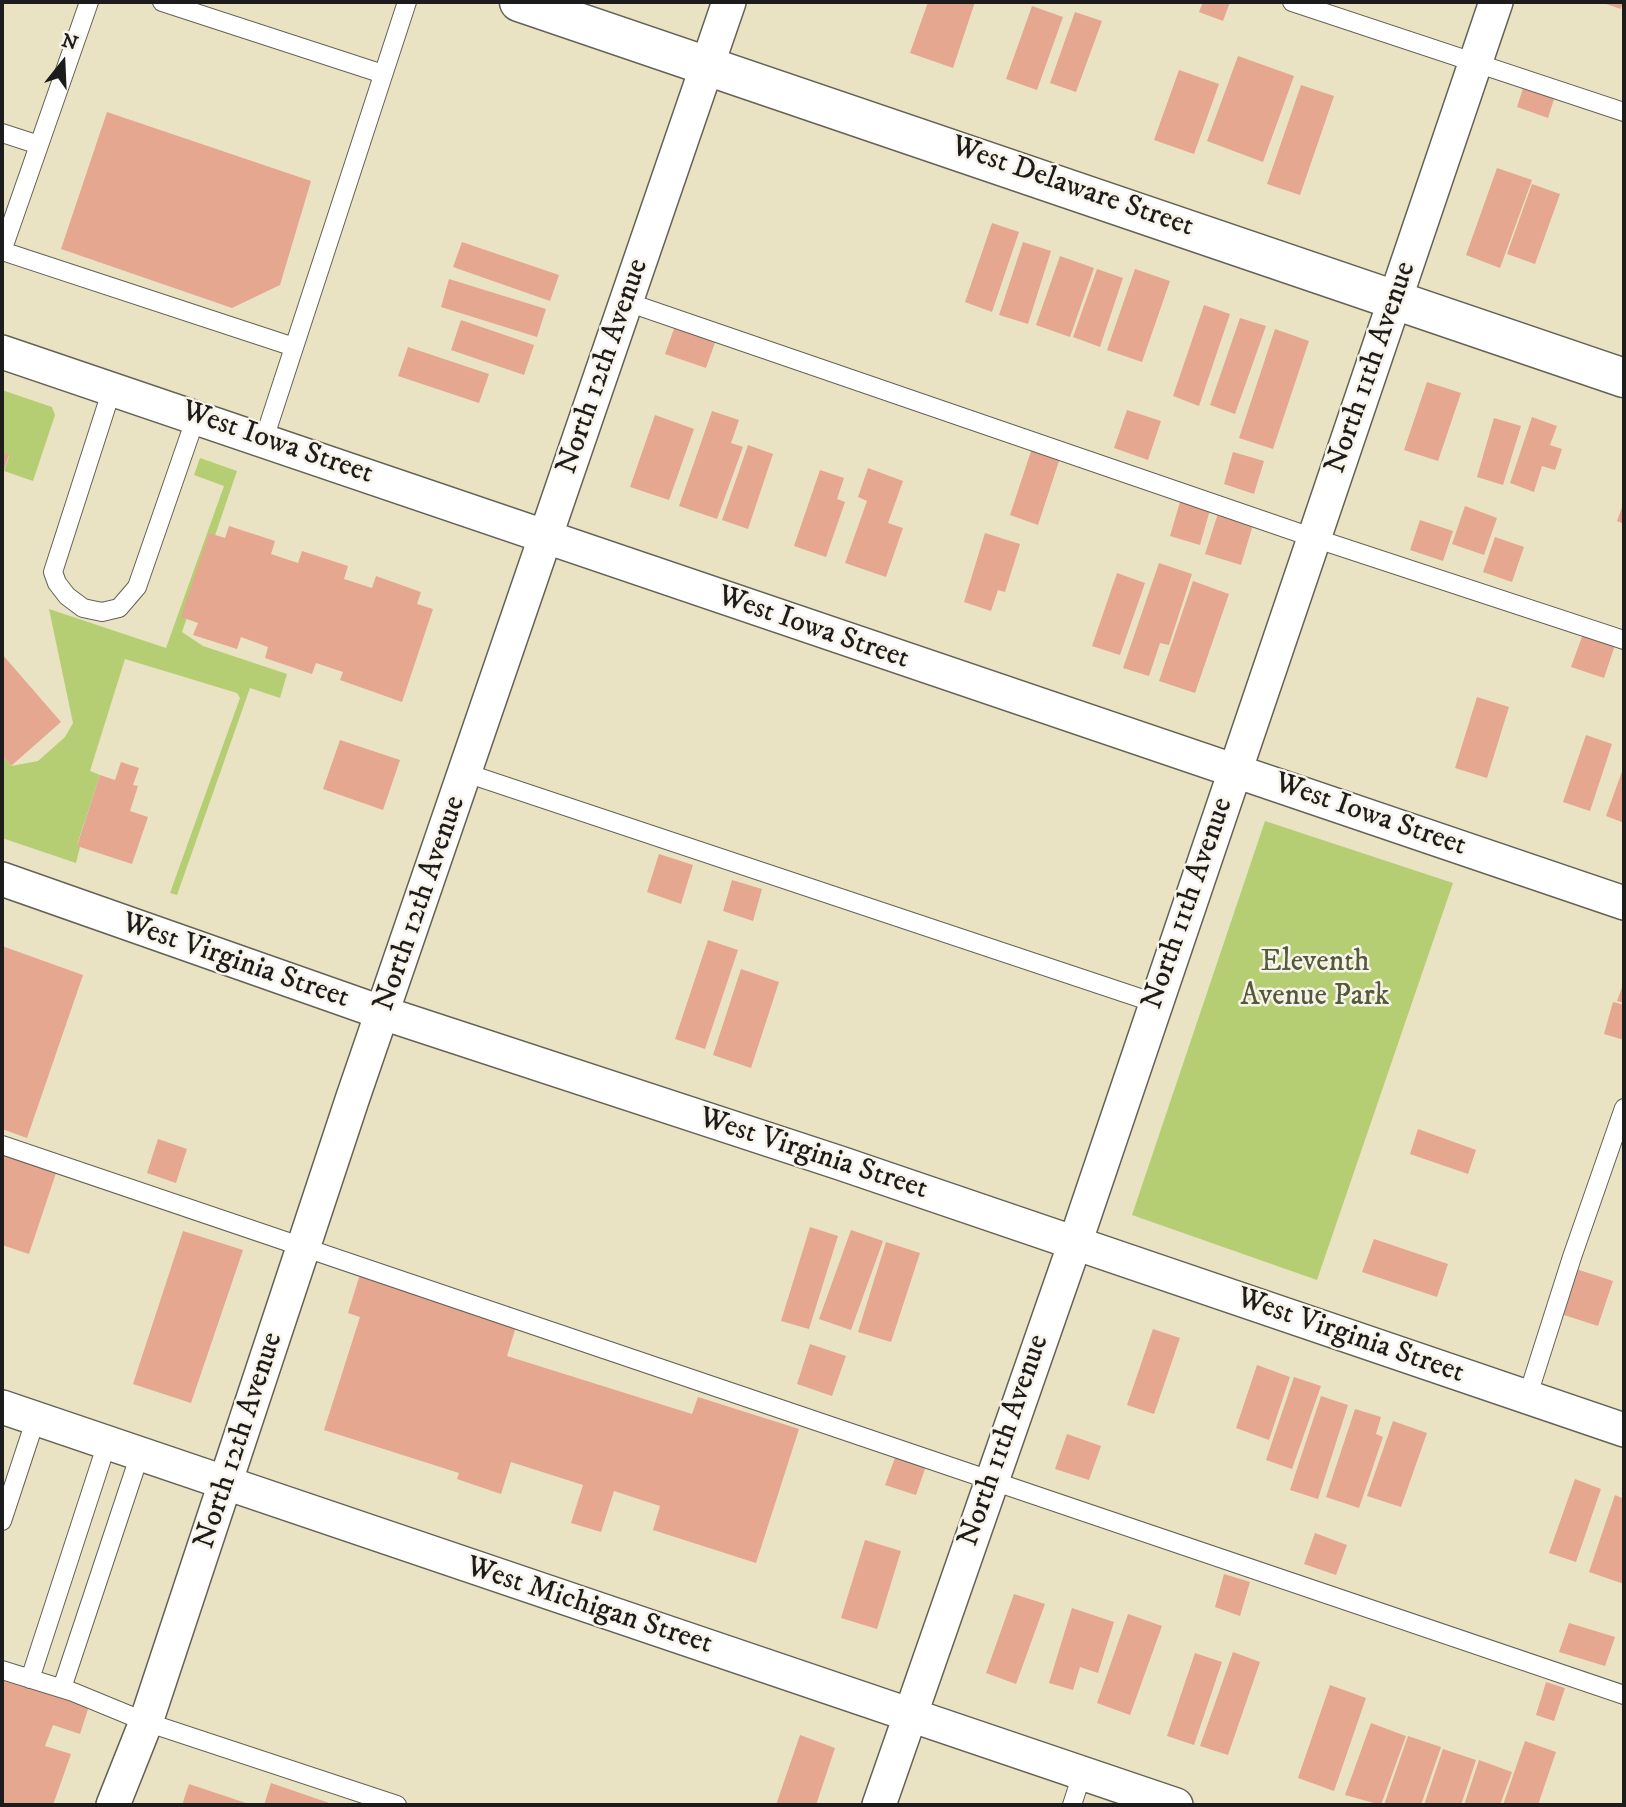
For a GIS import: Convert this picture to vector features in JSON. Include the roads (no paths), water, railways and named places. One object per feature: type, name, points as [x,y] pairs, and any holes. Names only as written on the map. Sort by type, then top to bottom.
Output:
[{"type":"main road","name":"West Delaware Street","points":[[519,2],[1624,377]]},
{"type":"street","name":"North 12th Avenue","points":[[113,1805],[146,1722],[383,1013],[729,2]]},
{"type":"street","name":"North 11th Avenue","points":[[879,1805],[1075,1243],[1496,2]]},
{"type":"street","name":"West Iowa Street","points":[[2,352],[1624,903]]},
{"type":"street","name":"West Virginia Street","points":[[2,879],[383,1013],[1075,1243],[1624,1430]]},
{"type":"street","name":"West Michigan Street","points":[[2,1407],[1176,1805]]},
{"type":"lane","points":[[89,2],[2,251],[294,347]]},
{"type":"lane","points":[[162,2],[383,74]]},
{"type":"lane","points":[[264,439],[407,2]]},
{"type":"lane","points":[[1292,2],[1476,60],[1624,112]]},
{"type":"lane","points":[[2,133],[39,145]]},
{"type":"lane","points":[[627,302],[1314,538],[1624,640]]},
{"type":"lane","points":[[112,389],[53,572],[62,590],[83,608],[102,612],[120,608],[137,587],[196,417]]},
{"type":"lane","points":[[466,773],[1155,1003]]},
{"type":"lane","points":[[1527,1398],[1624,1108]]},
{"type":"lane","points":[[2,1145],[304,1248],[349,1260],[1624,1695]]},
{"type":"lane","points":[[2,1521],[36,1418]]},
{"type":"lane","points":[[30,1679],[107,1443]]},
{"type":"lane","points":[[62,1688],[140,1454]]},
{"type":"lane","points":[[2,1670],[62,1688],[146,1722],[397,1805]]},
{"type":"lane","points":[[1072,1805],[1082,1774]]},
{"type":"park label","name":"Eleventh Avenue Park","points":[[1315,981]]}]
